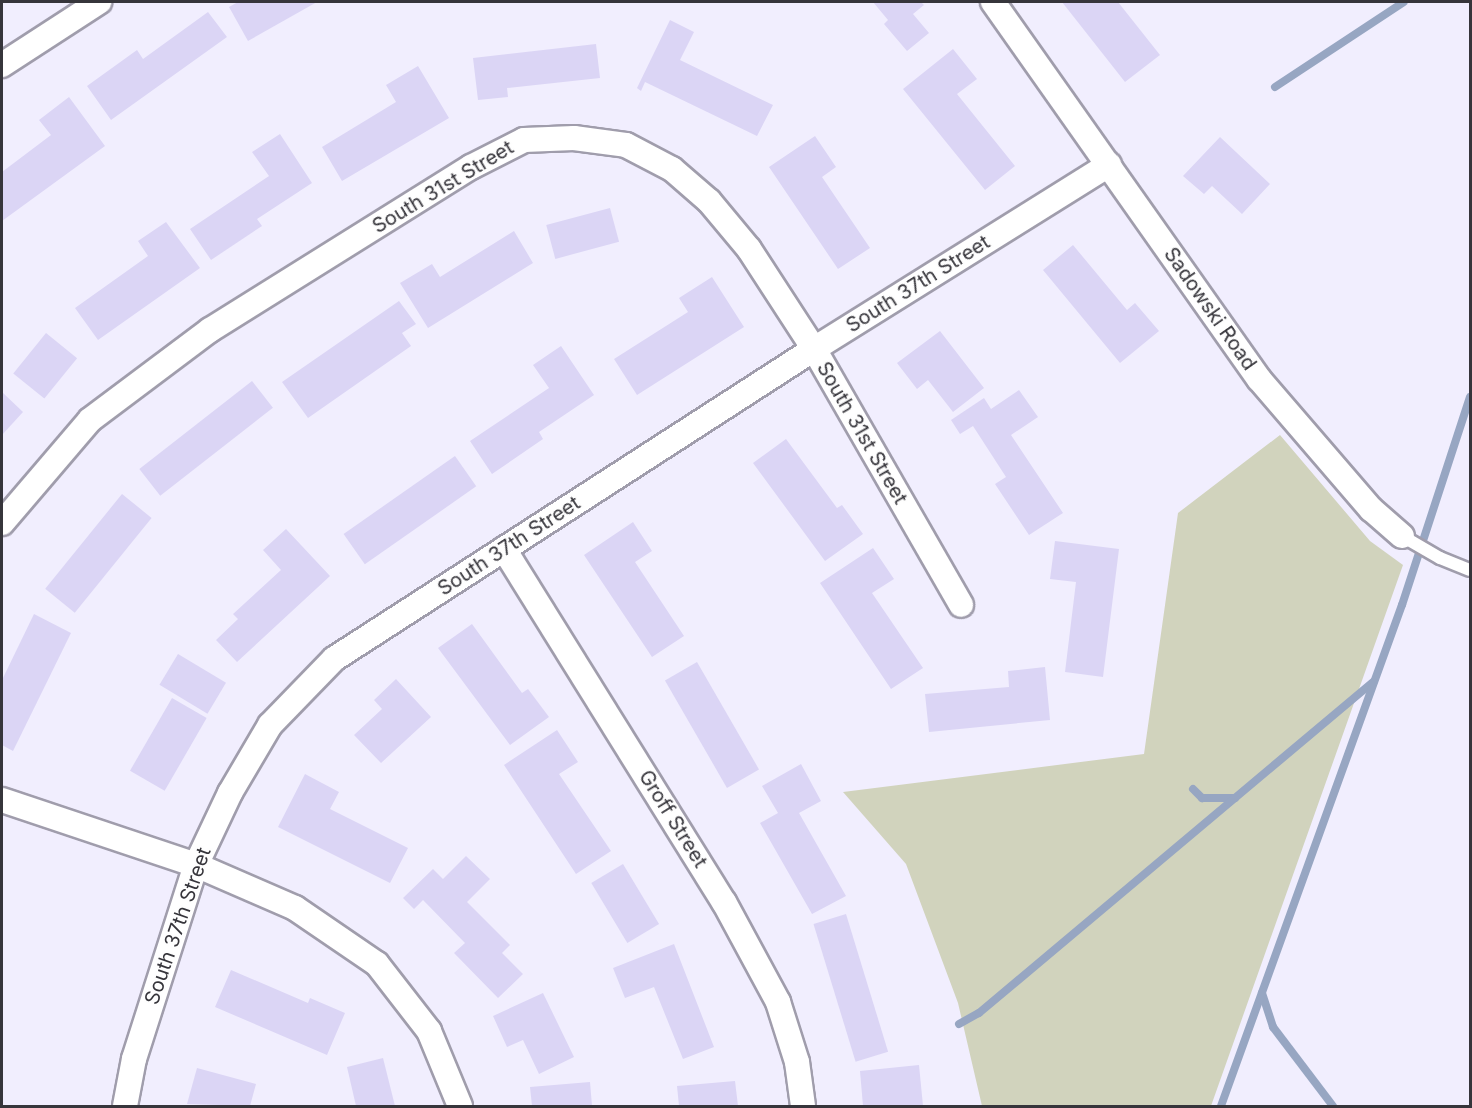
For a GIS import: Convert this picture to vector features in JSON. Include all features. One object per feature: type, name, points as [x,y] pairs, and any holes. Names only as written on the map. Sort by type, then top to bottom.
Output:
[{"type":"street","points":[[2,65],[99,2]]},
{"type":"street","name":"Sadowski Road","points":[[993,2],[1259,379],[1371,509],[1402,536]]},
{"type":"street","name":"South 31st Street","points":[[2,523],[90,420],[142,379],[270,293],[471,167],[524,140],[574,138],[626,145],[672,170],[709,201],[749,249],[814,349],[962,605]]},
{"type":"street","name":"South 37th Street","points":[[125,1107],[134,1059],[196,865],[230,793],[270,725],[334,659],[814,349],[1109,165]]},
{"type":"street","name":"Groff Street","points":[[504,549],[729,912],[778,1002],[797,1062],[803,1107]]},
{"type":"street","points":[[2,800],[196,865],[295,908],[377,964],[429,1031],[460,1107]]},
{"type":"lane","name":"Sadowski Road","points":[[1402,536],[1440,558],[1470,570]]},
{"type":"green space","points":[[1280,435],[1370,541],[1403,565],[1211,1106],[982,1106],[958,1003],[906,864],[843,792],[1144,754],[1178,513]]},
{"type":"building","points":[[238,2],[317,2],[248,41],[229,7]]},
{"type":"building","points":[[873,2],[921,2],[924,5],[913,14],[929,33],[907,51],[884,24],[888,20]]},
{"type":"building","points":[[1062,2],[1118,2],[1160,55],[1125,82]]},
{"type":"building","points":[[208,12],[227,37],[111,120],[87,86],[137,50],[143,59]]},
{"type":"building","points":[[670,20],[694,32],[680,60],[773,105],[757,136],[645,82],[641,91],[637,88]]},
{"type":"building","points":[[596,44],[600,78],[507,88],[508,97],[478,100],[473,58]]},
{"type":"building","points":[[953,49],[977,79],[957,94],[1015,166],[985,190],[903,89]]},
{"type":"building","points":[[418,66],[449,118],[342,181],[322,147],[396,102],[386,85]]},
{"type":"building","points":[[69,97],[105,146],[2,221],[2,172],[51,135],[39,120]]},
{"type":"building","points":[[280,134],[312,183],[257,219],[262,226],[211,260],[190,229],[269,176],[252,152]]},
{"type":"building","points":[[815,136],[836,167],[822,177],[870,248],[838,269],[769,167]]},
{"type":"building","points":[[1220,137],[1270,184],[1242,214],[1212,186],[1204,194],[1183,176]]},
{"type":"building","points":[[610,208],[619,242],[555,259],[546,225]]},
{"type":"building","points":[[166,222],[200,268],[98,340],[75,308],[148,256],[138,241]]},
{"type":"building","points":[[514,231],[533,263],[428,328],[400,283],[432,264],[440,277]]},
{"type":"building","points":[[1073,245],[1127,310],[1135,303],[1159,331],[1120,363],[1043,270]]},
{"type":"building","points":[[712,277],[744,327],[637,395],[614,359],[688,312],[679,298]]},
{"type":"building","points":[[399,301],[416,324],[402,333],[411,346],[308,418],[282,382]]},
{"type":"building","points":[[940,331],[984,388],[953,412],[928,380],[917,389],[897,363]]},
{"type":"building","points":[[46,333],[77,358],[44,399],[13,373]]},
{"type":"building","points":[[561,346],[594,395],[539,432],[543,439],[492,474],[470,441],[549,388],[533,365]]},
{"type":"building","points":[[252,381],[273,408],[160,496],[139,469]]},
{"type":"building","points":[[1019,390],[1038,417],[1011,435],[1063,513],[1029,535],[995,484],[1006,477],[973,426],[960,434],[951,420],[984,398],[991,409]]},
{"type":"building","points":[[2,392],[23,412],[2,435]]},
{"type":"building","points":[[786,439],[837,508],[842,505],[863,534],[825,561],[753,463]]},
{"type":"building","points":[[455,456],[476,486],[365,564],[344,534]]},
{"type":"building","points":[[122,494],[152,518],[75,613],[45,589]]},
{"type":"building","points":[[633,522],[652,551],[635,562],[684,636],[652,657],[584,555]]},
{"type":"building","points":[[286,529],[330,576],[237,662],[216,640],[238,619],[233,614],[281,570],[263,550]]},
{"type":"building","points":[[1055,541],[1119,549],[1103,677],[1065,672],[1076,582],[1050,579]]},
{"type":"building","points":[[873,548],[894,579],[872,593],[923,668],[891,689],[820,583]]},
{"type":"building","points":[[34,614],[71,633],[13,751],[2,745],[2,680]]},
{"type":"building","points":[[472,624],[522,693],[528,689],[549,717],[510,745],[438,648]]},
{"type":"building","points":[[178,654],[226,683],[207,714],[159,685]]},
{"type":"building","points":[[697,662],[759,769],[727,788],[665,680]]},
{"type":"building","points":[[1045,667],[1050,720],[929,732],[925,694],[1009,687],[1008,671]]},
{"type":"building","points":[[396,679],[431,717],[381,763],[354,735],[382,709],[374,700]]},
{"type":"building","points":[[172,698],[207,718],[165,791],[130,771]]},
{"type":"building","points":[[557,730],[578,762],[559,774],[611,851],[576,874],[504,765]]},
{"type":"building","points":[[801,764],[821,801],[799,813],[846,896],[812,914],[760,823],[778,813],[762,786]]},
{"type":"building","points":[[305,774],[339,792],[330,809],[408,848],[390,883],[278,827]]},
{"type":"building","points":[[466,856],[490,879],[467,902],[510,945],[502,953],[523,974],[498,998],[454,953],[465,943],[423,900],[414,909],[403,898],[433,869],[443,879]]},
{"type":"building","points":[[623,864],[659,924],[627,943],[591,883]]},
{"type":"building","points":[[846,914],[888,1052],[856,1062],[813,924]]},
{"type":"building","points":[[674,944],[714,1047],[683,1059],[654,987],[625,998],[613,968]]},
{"type":"building","points":[[231,970],[308,1003],[310,998],[345,1013],[327,1055],[215,1007]]},
{"type":"building","points":[[543,993],[574,1057],[539,1074],[523,1040],[507,1047],[493,1016]]},
{"type":"building","points":[[383,1058],[395,1106],[356,1106],[347,1067]]},
{"type":"building","points":[[919,1065],[923,1106],[863,1106],[860,1071]]},
{"type":"building","points":[[197,1068],[256,1084],[250,1106],[187,1104]]},
{"type":"building","points":[[735,1081],[738,1106],[679,1106],[677,1086]]},
{"type":"building","points":[[590,1082],[592,1106],[532,1106],[530,1087]]},
{"type":"waterway","points":[[1275,87],[1404,2]]},
{"type":"waterway","points":[[1221,1106],[1402,605],[1470,397]]},
{"type":"waterway","points":[[959,1024],[979,1013],[1373,682]]},
{"type":"waterway","points":[[1193,789],[1202,798],[1235,798]]},
{"type":"waterway","points":[[1262,993],[1273,1027],[1333,1106]]}]
